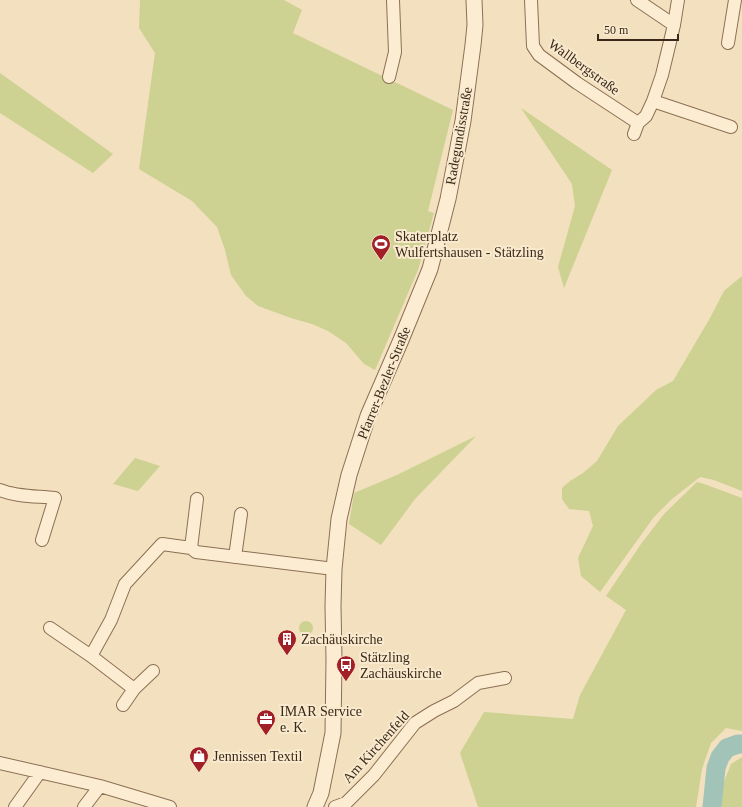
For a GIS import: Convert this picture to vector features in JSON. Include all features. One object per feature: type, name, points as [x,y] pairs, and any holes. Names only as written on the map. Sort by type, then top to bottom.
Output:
[{"type":"street","points":[[389,77],[395,52],[393,0]]},
{"type":"street","name":"Radegundisstraße","points":[[430,269],[448,199],[463,121],[473,45],[474,0]]},
{"type":"street","name":"Wallbergstraße","points":[[531,0],[533,46],[539,54],[636,129],[646,116],[653,101]]},
{"type":"street","points":[[637,0],[674,25]]},
{"type":"street","points":[[678,0],[674,25],[662,75],[653,101],[731,128]]},
{"type":"street","points":[[728,43],[734,0]]},
{"type":"street","name":"Pfarrer-Bezler-Straße","points":[[316,807],[321,793],[333,733],[334,569],[340,515],[349,475],[368,416],[396,353],[430,269]]},
{"type":"street","points":[[0,490],[21,495],[55,498],[42,540]]},
{"type":"street","points":[[191,548],[197,499]]},
{"type":"street","points":[[235,557],[241,514]]},
{"type":"street","points":[[91,656],[111,620],[125,584],[162,544],[191,548],[196,552],[334,569]]},
{"type":"street","points":[[50,628],[91,656],[134,689]]},
{"type":"street","points":[[123,705],[134,689],[153,672]]},
{"type":"street","name":"Am Kirchenfeld","points":[[335,807],[346,803],[374,775],[414,723],[454,701],[478,683],[505,678]]},
{"type":"street","points":[[0,763],[100,786],[170,807]]},
{"type":"street","points":[[15,807],[40,772]]},
{"type":"street","points":[[84,807],[100,786]]},
{"type":"green space","points":[[140,0],[284,0],[302,10],[293,33],[453,110],[428,211],[434,213],[418,270],[375,370],[364,364],[346,343],[328,331],[312,324],[258,306],[246,296],[231,275],[225,250],[217,227],[192,201],[139,169],[155,53],[139,28]]},
{"type":"green space","points":[[0,73],[113,154],[93,173],[0,113]]},
{"type":"green space","points":[[521,108],[612,170],[564,288],[558,267],[575,206],[572,184]]},
{"type":"green space","points":[[742,276],[742,491],[714,480],[700,477],[672,499],[654,517],[600,592],[581,576],[578,558],[593,526],[589,511],[569,509],[562,499],[562,488],[597,461],[618,426],[656,390],[673,381],[724,291]]},
{"type":"green space","points":[[476,436],[415,499],[381,545],[349,524],[354,493],[397,475]]},
{"type":"green space","points":[[135,458],[160,466],[138,491],[113,484]]},
{"type":"green space","points":[[697,482],[742,498],[742,731],[726,728],[711,743],[702,769],[696,807],[478,807],[460,753],[484,712],[573,719],[580,695],[626,610],[606,596],[641,544],[664,514]]},
{"type":"green space","points":[[306,621],[311,623],[313,628],[311,633],[306,635],[301,633],[299,628],[301,623]]},
{"type":"green space","points":[[742,757],[742,807],[721,807],[723,784],[731,764]]},
{"type":"waterway","points":[[712,807],[716,768],[720,757],[727,748],[742,744]]},
{"type":"place","name":"Skaterplatz Wulfertshausen - Stätzling","points":[[381,261]]},
{"type":"place","name":"Zachäuskirche","points":[[287,656]]},
{"type":"place","name":"Stätzling Zachäuskirche","points":[[346,682]]},
{"type":"place","name":"IMAR Service e. K.","points":[[266,736]]},
{"type":"place","name":"Jennissen Textil","points":[[199,773]]}]
